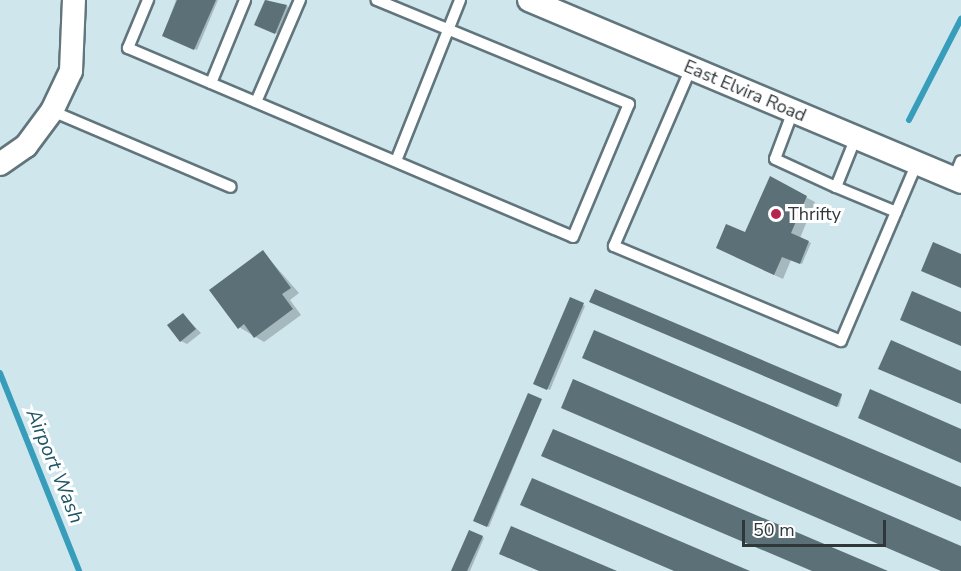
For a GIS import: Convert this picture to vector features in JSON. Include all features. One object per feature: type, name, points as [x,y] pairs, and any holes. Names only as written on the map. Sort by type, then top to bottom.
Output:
[{"type":"street","points":[[0,164],[26,146],[52,111],[71,71],[74,0]]},
{"type":"street","name":"East Elvira Road","points":[[529,0],[917,163],[959,174]]},
{"type":"lane","points":[[148,0],[128,48],[573,237],[629,104],[377,0]]},
{"type":"lane","points":[[211,83],[245,0]]},
{"type":"lane","points":[[256,102],[300,0]]},
{"type":"lane","points":[[396,161],[460,0]]},
{"type":"lane","points":[[691,68],[614,246],[841,341],[917,163]]},
{"type":"lane","points":[[52,111],[231,187]]},
{"type":"lane","points":[[793,111],[775,159],[896,212]]},
{"type":"lane","points":[[836,187],[856,138]]},
{"type":"building","points":[[177,0],[216,0],[194,50],[162,36]]},
{"type":"building","points":[[265,0],[287,5],[275,34],[254,25]]},
{"type":"building","name":"Thrifty","points":[[770,176],[807,196],[791,233],[809,241],[800,264],[782,257],[774,275],[716,248],[726,224],[745,232]]},
{"type":"building","points":[[933,242],[961,254],[961,288],[921,271]]},
{"type":"building","points":[[263,250],[291,288],[282,294],[293,309],[254,338],[244,324],[238,329],[209,290]]},
{"type":"building","points":[[595,289],[842,394],[837,407],[589,302]]},
{"type":"building","points":[[912,291],[961,312],[961,346],[900,320]]},
{"type":"building","points":[[570,297],[584,303],[547,390],[533,384]]},
{"type":"building","points":[[183,313],[196,329],[180,342],[167,325]]},
{"type":"building","points":[[594,330],[961,487],[961,521],[582,358]]},
{"type":"building","points":[[891,340],[961,371],[961,404],[878,369]]},
{"type":"building","points":[[573,379],[961,546],[961,571],[941,571],[561,408]]},
{"type":"building","points":[[870,389],[961,429],[961,463],[858,418]]},
{"type":"building","points":[[528,393],[542,399],[487,527],[473,521]]},
{"type":"building","points":[[553,429],[888,571],[812,571],[541,456]]},
{"type":"building","points":[[532,478],[750,571],[674,571],[520,505]]},
{"type":"building","points":[[511,526],[617,571],[539,571],[499,554]]},
{"type":"building","points":[[469,530],[483,536],[467,571],[451,571]]},
{"type":"waterway","points":[[909,120],[961,19]]},
{"type":"waterway","name":"Airport Wash","points":[[0,373],[79,571]]},
{"type":"place","name":"Thrifty","points":[[776,214]]}]
